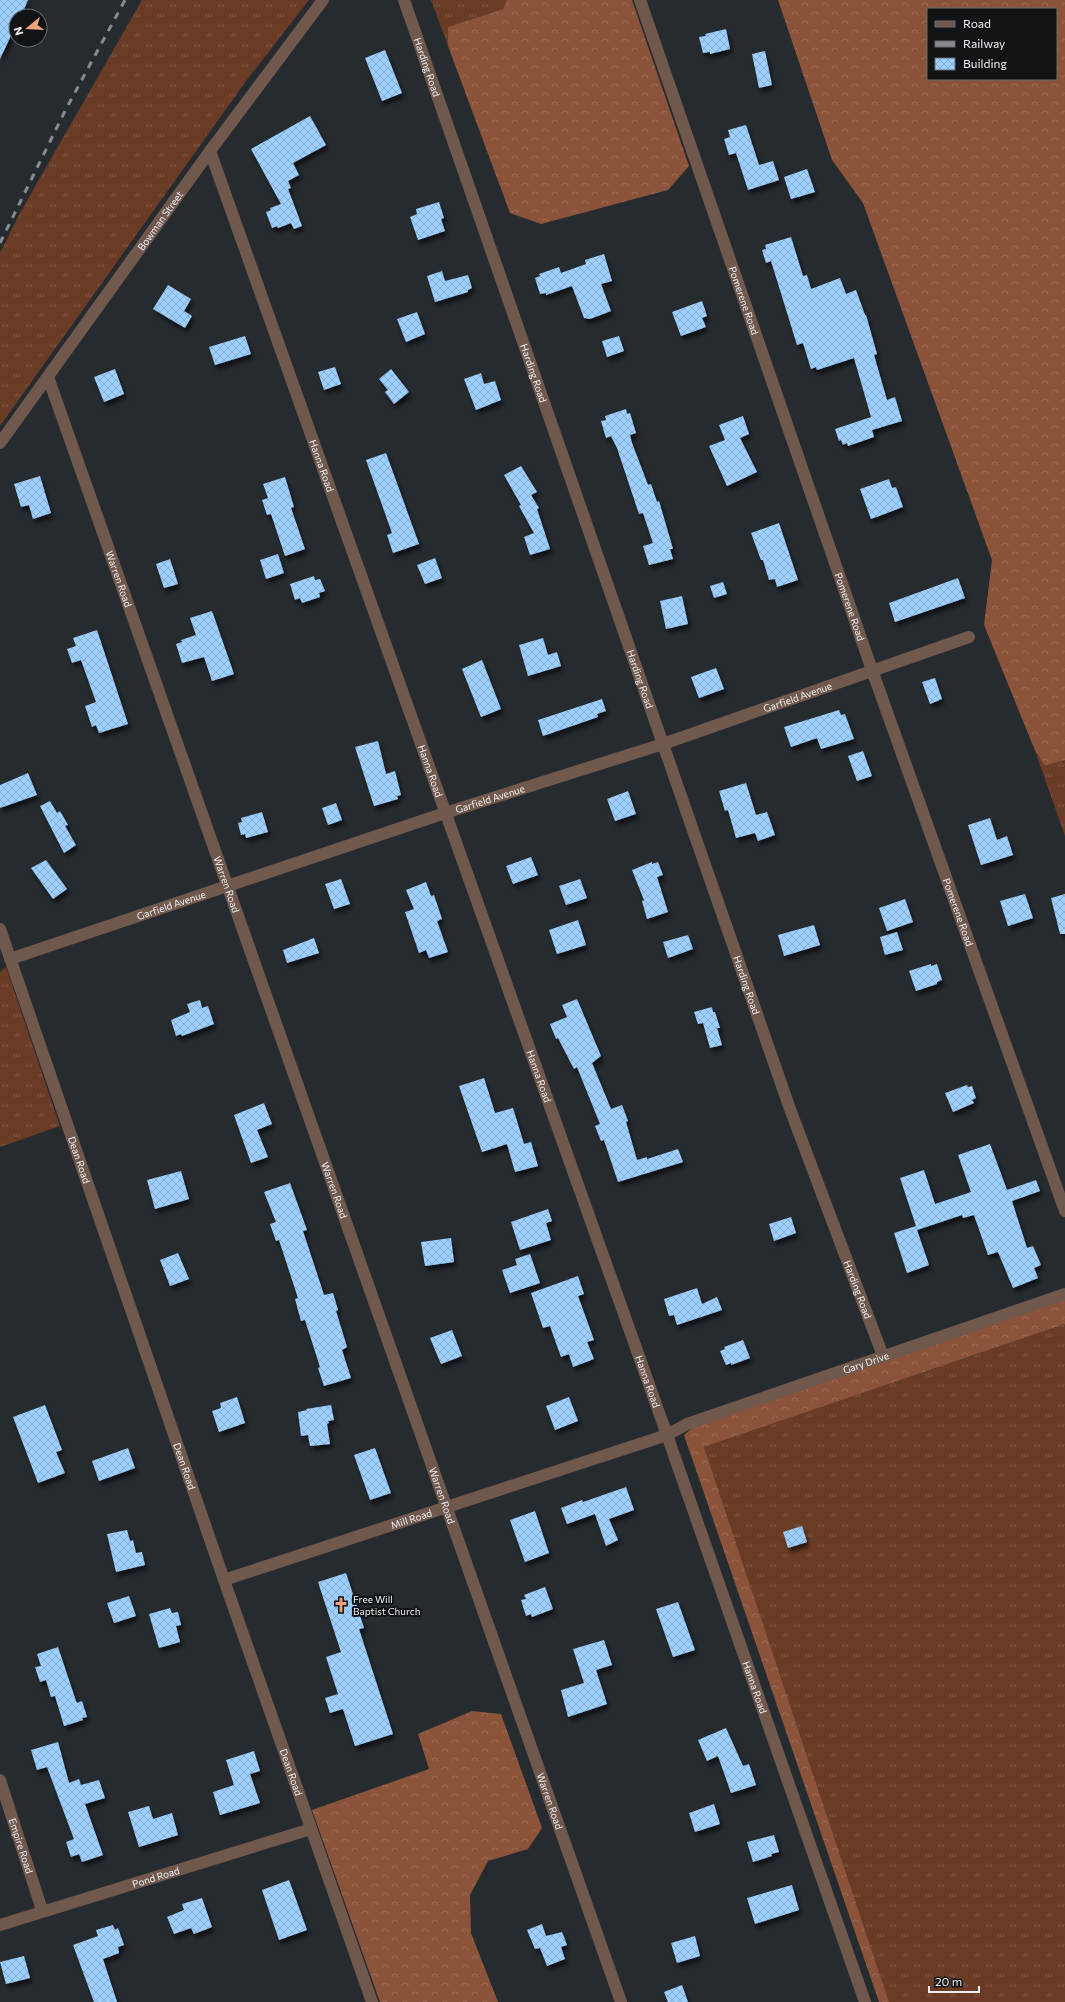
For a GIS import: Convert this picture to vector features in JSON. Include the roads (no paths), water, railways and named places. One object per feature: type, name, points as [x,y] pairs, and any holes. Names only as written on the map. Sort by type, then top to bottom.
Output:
[{"type":"street","name":"Bowman Street","points":[[0,443],[210,151],[323,0]]},
{"type":"street","name":"Harding Road","points":[[404,0],[790,1108],[883,1356]]},
{"type":"street","name":"Pomerene Road","points":[[640,0],[872,670],[1065,1211]]},
{"type":"street","name":"Hanna Road","points":[[210,151],[668,1435],[865,2002]]},
{"type":"street","name":"Warren Road","points":[[48,377],[226,886],[448,1508],[621,2002]]},
{"type":"street","name":"Garfield Avenue","points":[[10,959],[445,813],[663,744],[969,637]]},
{"type":"street","name":"Dean Road","points":[[0,929],[224,1580],[372,2002]]},
{"type":"street","name":"Gary Drive","points":[[668,1435],[687,1424],[1065,1294]]},
{"type":"street","name":"Mill Road","points":[[224,1580],[668,1435]]},
{"type":"street","name":"Empire Road","points":[[0,1780],[42,1910]]},
{"type":"street","name":"Pond Road","points":[[0,1924],[311,1829]]},
{"type":"railway","points":[[0,243],[66,109],[125,0]]},
{"type":"place","name":"Free Will Baptist Church","points":[[341,1605]]}]
